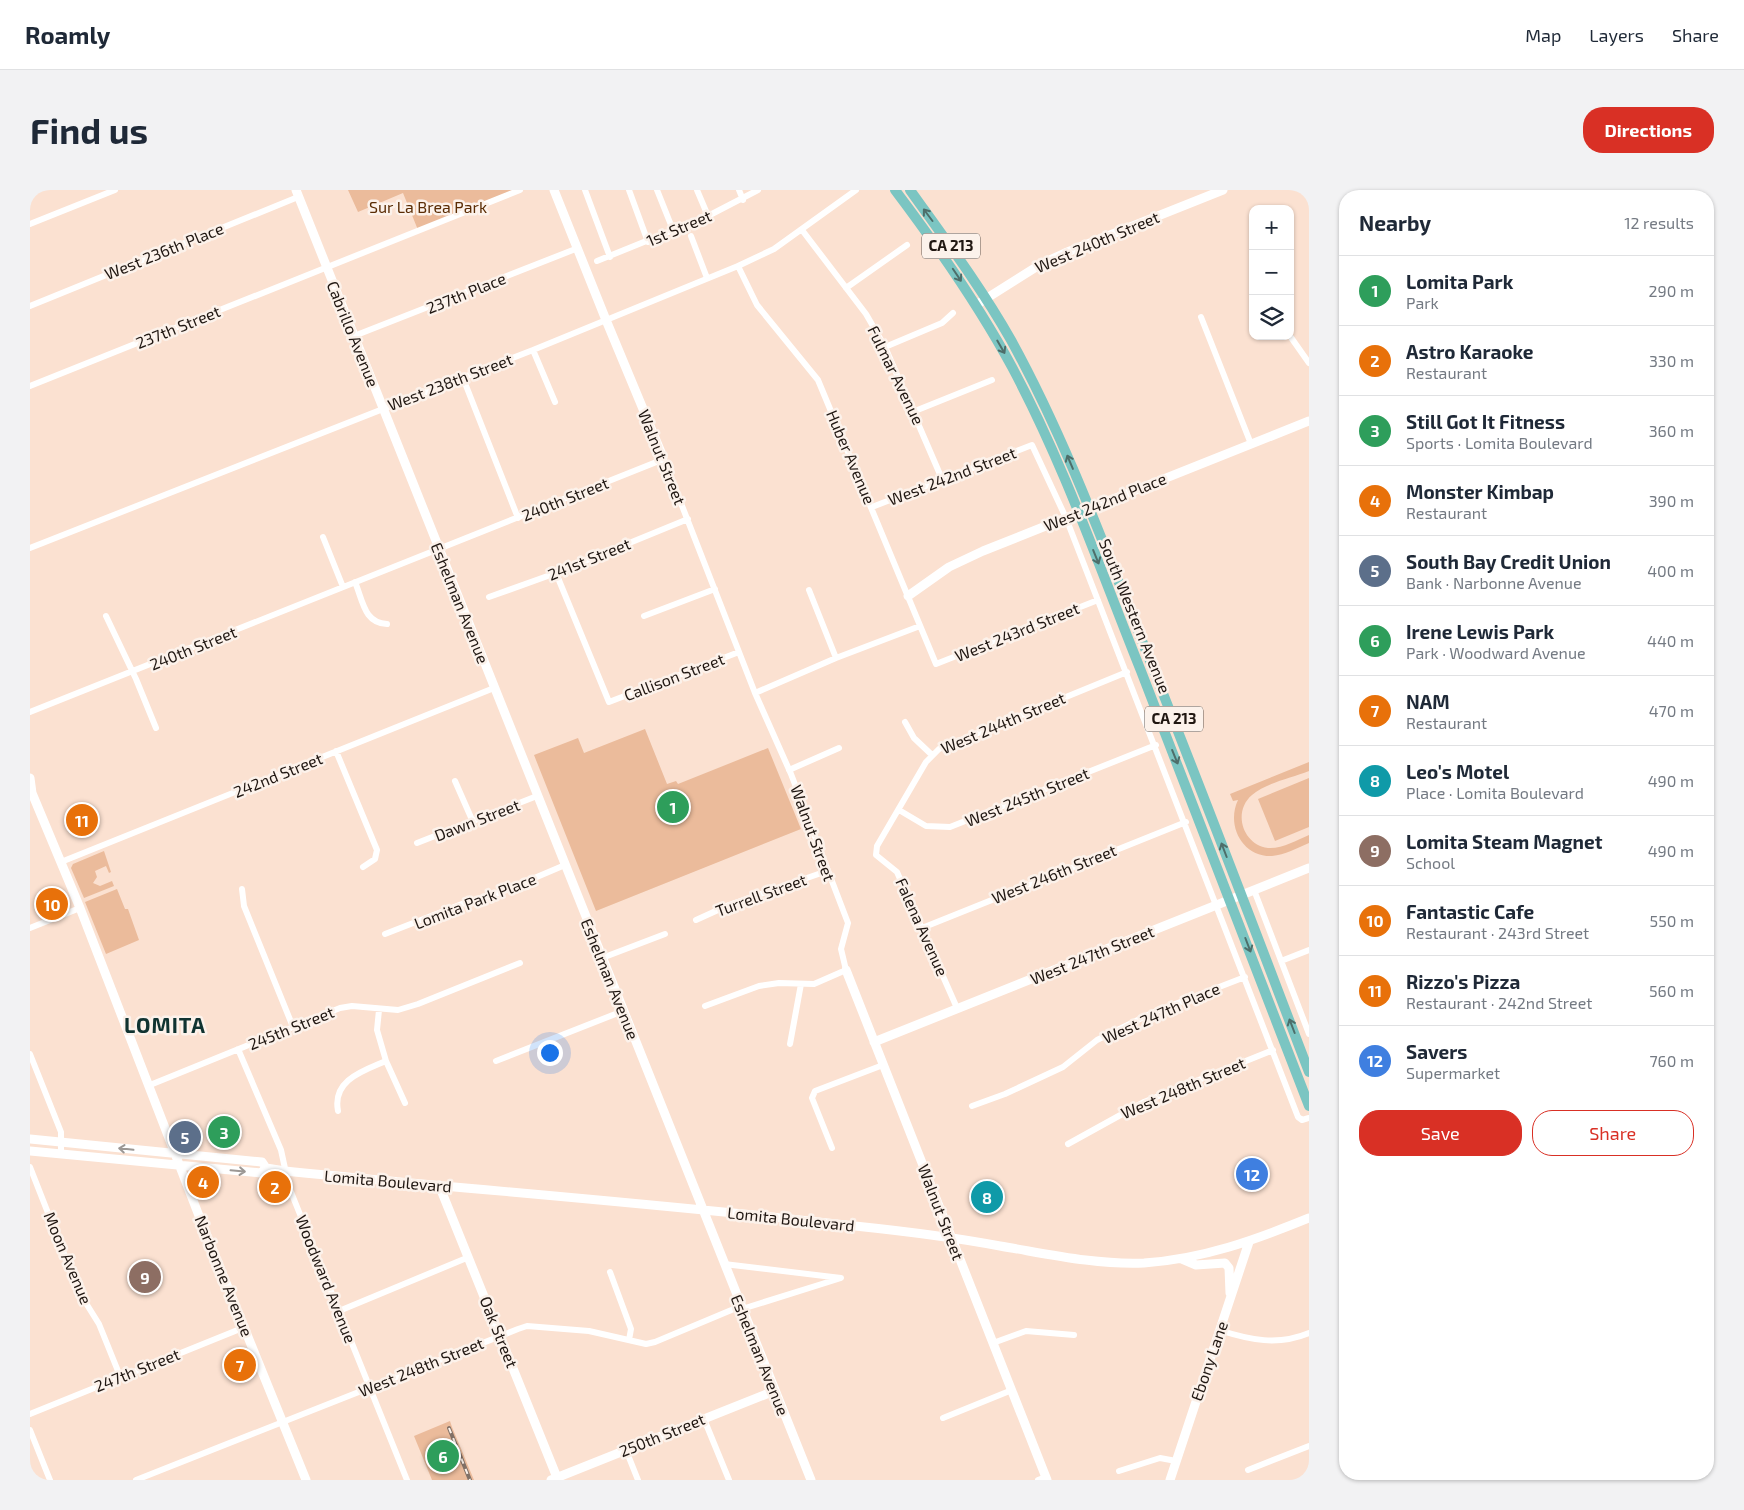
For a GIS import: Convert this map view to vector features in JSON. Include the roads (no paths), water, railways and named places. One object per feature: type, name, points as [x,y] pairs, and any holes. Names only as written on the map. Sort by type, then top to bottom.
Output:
[{"type":"main road","name":"South Western Avenue","points":[[895,190],[937,246],[976,305],[1029,400],[1078,512],[1309,1106]]},
{"type":"main road","name":"South Western Avenue","points":[[910,190],[985,299],[1030,375],[1090,507],[1309,1072]]},
{"type":"street","points":[[30,224],[115,190]]},
{"type":"street","name":"237th Street","points":[[30,386],[520,190]]},
{"type":"street","name":"Walnut Street","points":[[554,190],[664,458],[754,693],[790,770],[848,923],[841,949],[846,970],[1012,1390],[1044,1479]]},
{"type":"street","points":[[585,190],[610,256]]},
{"type":"street","points":[[629,190],[648,242]]},
{"type":"street","points":[[656,190],[673,230]]},
{"type":"street","points":[[697,190],[708,216]]},
{"type":"street","points":[[739,190],[743,200]]},
{"type":"street","name":"1st Street","points":[[597,261],[648,242],[708,216],[743,200],[758,190]]},
{"type":"street","name":"West 238th Street","points":[[30,548],[382,408],[463,378],[738,266],[774,248],[802,230],[856,190]]},
{"type":"street","name":"West 240th Street","points":[[976,305],[1041,264],[1223,190]]},
{"type":"street","name":"Cabrillo Avenue","points":[[297,193],[410,477]]},
{"type":"street","name":"West 236th Place","points":[[30,306],[297,193]]},
{"type":"street","name":"Fulmar Avenue","points":[[802,230],[866,314],[885,347],[915,411],[942,479]]},
{"type":"street","points":[[691,236],[707,278]]},
{"type":"street","points":[[846,288],[907,245]]},
{"type":"street","name":"237th Place","points":[[354,336],[578,248]]},
{"type":"street","name":"Huber Avenue","points":[[738,266],[757,305],[818,380],[936,664]]},
{"type":"street","points":[[885,347],[942,323],[952,313]]},
{"type":"street","points":[[1201,317],[1251,444]]},
{"type":"street","points":[[1293,340],[1309,363]]},
{"type":"street","points":[[533,350],[555,402]]},
{"type":"street","points":[[463,378],[518,518]]},
{"type":"street","points":[[915,411],[992,380]]},
{"type":"street","name":"West 242nd Place","points":[[908,596],[949,567],[974,555],[1309,421]]},
{"type":"street","name":"West 242nd Street","points":[[872,507],[1032,444]]},
{"type":"street","name":"South Western Avenue","points":[[1032,444],[1066,518],[1156,745],[1298,1117],[1302,1120],[1309,1118]]},
{"type":"street","name":"240th Street","points":[[30,712],[664,458]]},
{"type":"street","name":"Eshelman Avenue","points":[[410,477],[811,1480]]},
{"type":"street","name":"241st Street","points":[[489,598],[688,519]]},
{"type":"street","points":[[323,537],[343,587]]},
{"type":"street","name":"Callison Street","points":[[556,573],[609,702],[739,652]]},
{"type":"street","points":[[355,582],[370,620],[377,624],[387,624]]},
{"type":"street","points":[[644,616],[715,589]]},
{"type":"street","points":[[809,590],[836,658]]},
{"type":"street","name":"West 243rd Street","points":[[936,664],[1098,600]]},
{"type":"street","points":[[106,616],[131,672],[136,679],[156,728]]},
{"type":"street","points":[[754,693],[836,658],[920,626]]},
{"type":"street","name":"West 244th Street","points":[[876,855],[877,846],[932,755],[947,745],[1127,672]]},
{"type":"street","name":"242nd Street","points":[[61,862],[494,688]]},
{"type":"street","points":[[905,722],[914,738],[932,755]]},
{"type":"street","name":"West 245th Street","points":[[899,810],[926,826],[950,827],[1156,745]]},
{"type":"street","points":[[790,770],[839,748]]},
{"type":"street","points":[[336,751],[378,850],[375,859],[362,867]]},
{"type":"street","name":"Narbonne Avenue","points":[[30,778],[31,793],[80,908],[180,1166],[306,1480]]},
{"type":"street","points":[[455,781],[472,822]]},
{"type":"street","name":"Dawn Street","points":[[417,843],[537,796]]},
{"type":"street","name":"West 246th Street","points":[[922,928],[1186,822]]},
{"type":"street","name":"Falena Avenue","points":[[876,855],[897,872],[957,1008]]},
{"type":"street","name":"Lomita Park Place","points":[[385,934],[467,902],[500,893],[565,865]]},
{"type":"street","name":"West 247th Street","points":[[874,1042],[1309,868]]},
{"type":"street","name":"Turrell Street","points":[[696,920],[729,905],[827,871]]},
{"type":"street","points":[[242,889],[244,906],[293,1028]]},
{"type":"street","points":[[1254,890],[1309,1034]]},
{"type":"street","points":[[30,928],[80,908]]},
{"type":"street","points":[[602,958],[665,934]]},
{"type":"street","points":[[1281,962],[1309,950]]},
{"type":"street","name":"245th Street","points":[[150,1085],[340,1008],[352,1006],[379,1010],[398,1010],[418,1004],[520,963]]},
{"type":"street","points":[[705,1006],[759,986],[779,983],[814,984],[846,970]]},
{"type":"street","name":"West 247th Place","points":[[972,1106],[1005,1094],[1063,1067],[1097,1040],[1152,1013],[1245,977]]},
{"type":"street","points":[[790,1044],[801,984]]},
{"type":"street","points":[[379,1010],[377,1030],[386,1060],[405,1103]]},
{"type":"street","points":[[496,1061],[623,1012]]},
{"type":"street","name":"Woodward Avenue","points":[[238,1049],[281,1150],[289,1187],[407,1480]]},
{"type":"street","name":"West 248th Street","points":[[1068,1144],[1144,1102],[1273,1050]]},
{"type":"street","points":[[30,1054],[61,1132],[63,1142],[61,1154]]},
{"type":"street","points":[[338,1111],[336,1102],[338,1093],[348,1080],[354,1074],[386,1060]]},
{"type":"street","points":[[832,1148],[812,1098],[815,1092],[883,1065]]},
{"type":"street","name":"Lomita Boulevard","points":[[30,1139],[262,1162],[266,1168],[285,1171],[850,1225],[1109,1262],[1144,1263],[1182,1260],[1249,1242],[1309,1218]]},
{"type":"street","name":"Lomita Boulevard","points":[[30,1151],[261,1173],[266,1168]]},
{"type":"street","name":"Moon Avenue","points":[[30,1167],[79,1292],[99,1324],[120,1376]]},
{"type":"street","name":"Oak Street","points":[[440,1185],[470,1257],[555,1479]]},
{"type":"street","name":"Ebony Lane","points":[[1170,1480],[1249,1242]]},
{"type":"street","points":[[339,1311],[470,1257]]},
{"type":"street","points":[[1182,1260],[1196,1265],[1222,1262],[1228,1265],[1230,1298]]},
{"type":"street","name":"West 248th Street","points":[[136,1480],[283,1423],[500,1334],[528,1326],[589,1332],[646,1344],[741,1308],[841,1278],[839,1276],[724,1264]]},
{"type":"street","points":[[610,1272],[631,1329],[629,1340]]},
{"type":"street","name":"247th Street","points":[[30,1414],[244,1327]]},
{"type":"street","points":[[1219,1330],[1249,1340],[1270,1341],[1296,1338],[1309,1334]]},
{"type":"street","points":[[993,1343],[1026,1331],[1074,1335]]},
{"type":"street","points":[[943,1418],[1012,1390]]},
{"type":"street","name":"250th Street","points":[[555,1479],[774,1391]]},
{"type":"street","points":[[704,1419],[729,1480]]},
{"type":"street","points":[[30,1430],[50,1480]]},
{"type":"street","points":[[1248,1470],[1309,1446]]},
{"type":"street","points":[[626,1450],[638,1480]]},
{"type":"street","points":[[1119,1470],[1160,1458],[1176,1461]]},
{"type":"railway","points":[[449,1428],[470,1480]]},
{"type":"place","name":"Lomita Park","points":[[673,807]]},
{"type":"place","name":"Rizzo's Pizza","points":[[82,820]]},
{"type":"place","name":"Fantastic Cafe","points":[[52,904]]},
{"type":"place","name":"Still Got It Fitness","points":[[224,1132]]},
{"type":"place","name":"South Bay Credit Union","points":[[185,1137]]},
{"type":"place","name":"Savers","points":[[1252,1174]]},
{"type":"place","name":"Monster Kimbap","points":[[203,1182]]},
{"type":"place","name":"Astro Karaoke","points":[[275,1187]]},
{"type":"place","name":"Leo's Motel","points":[[987,1197]]},
{"type":"place","name":"Lomita Steam Magnet","points":[[145,1277]]},
{"type":"place","name":"NAM","points":[[240,1365]]},
{"type":"place","name":"Irene Lewis Park","points":[[443,1456]]},
{"type":"district","name":"LOMITA","points":[[165,1026]]},
{"type":"park label","name":"Sur La Brea Park","points":[[428,207]]}]
